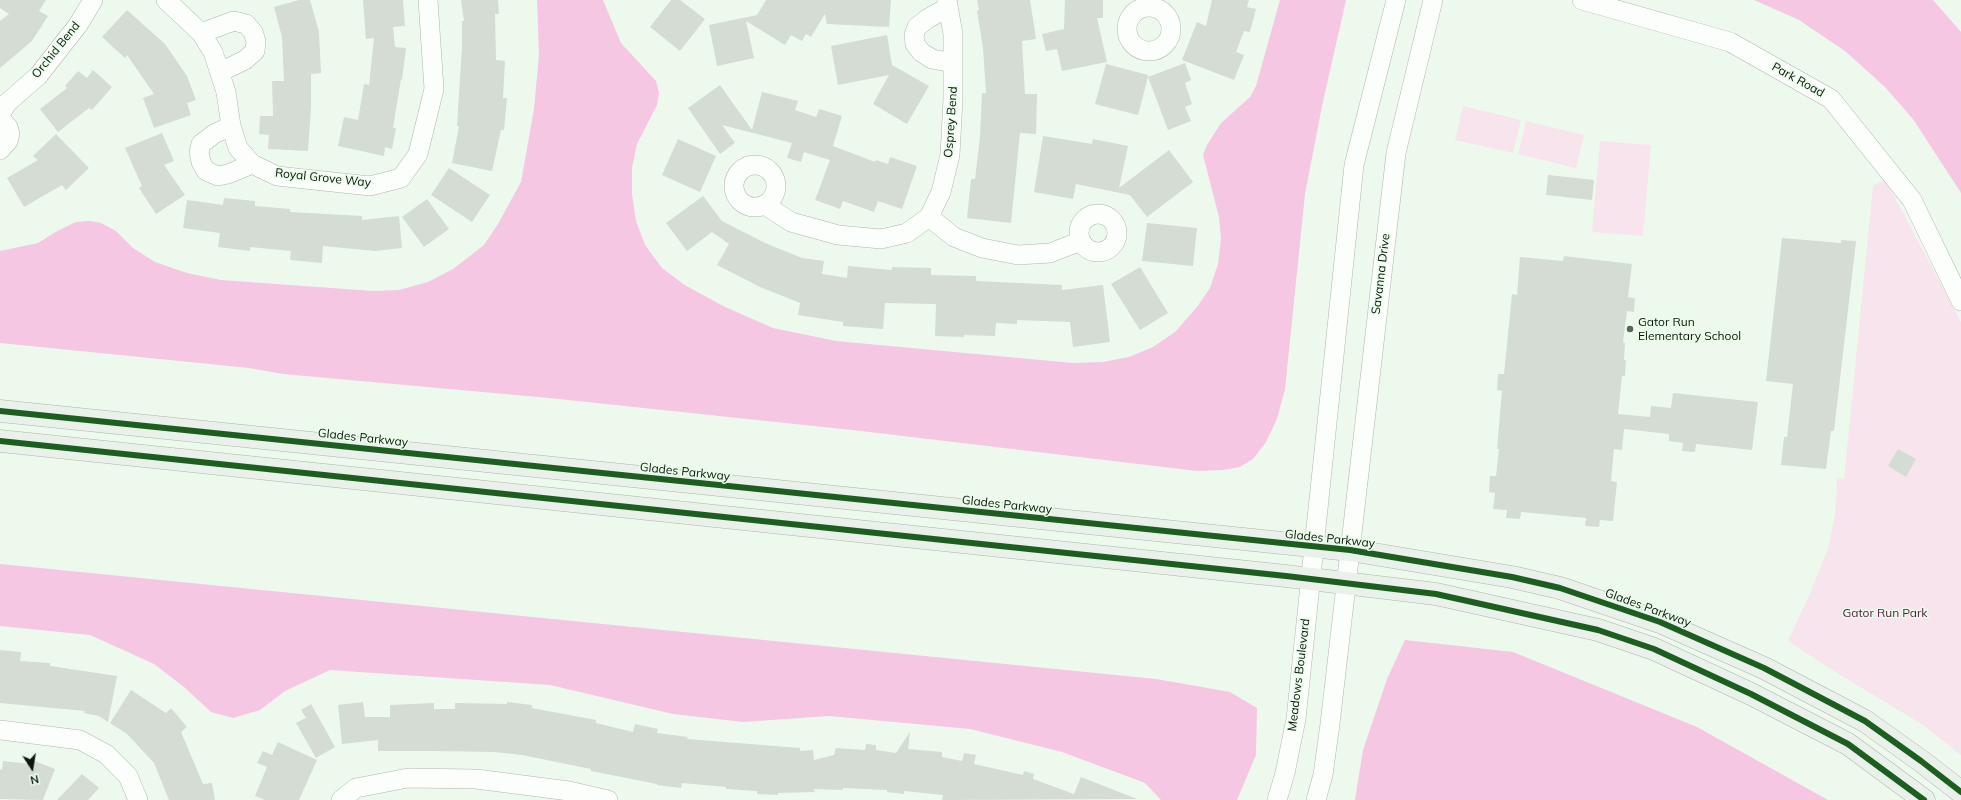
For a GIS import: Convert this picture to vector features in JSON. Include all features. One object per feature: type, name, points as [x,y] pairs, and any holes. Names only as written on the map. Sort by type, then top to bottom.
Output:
[{"type":"main road","name":"Glades Parkway","points":[[0,411],[1313,548],[1350,550],[1512,577],[1560,588],[1660,622],[1764,668],[1865,721],[1961,792]]},
{"type":"main road","points":[[0,441],[1310,579],[1436,594],[1598,630],[1654,649],[1751,694],[1848,744],[1924,800]]},
{"type":"street","name":"Orchid Bend","points":[[0,115],[7,103],[38,76],[78,25],[93,0]]},
{"type":"street","name":"Royal Grove Way","points":[[166,0],[201,33],[213,52],[226,92],[231,126],[238,148],[252,164],[277,176],[370,186],[401,178],[418,154],[434,89],[428,0]]},
{"type":"street","points":[[1313,548],[1354,165],[1396,0]]},
{"type":"street","name":"Savanna Drive","points":[[1350,550],[1396,153],[1433,0]]},
{"type":"street","name":"Park Road","points":[[1582,0],[1730,42],[1831,99],[1912,200],[1961,302]]},
{"type":"street","name":"Osprey Bend","points":[[766,205],[791,222],[838,235],[880,239],[907,233],[929,217],[941,192],[950,155],[953,99],[953,63],[953,34],[948,4],[917,27],[914,35],[915,44],[921,52],[932,59],[953,63]]},
{"type":"street","points":[[201,33],[234,21],[246,24],[253,32],[256,41],[255,51],[245,60],[220,72]]},
{"type":"street","points":[[0,119],[8,127],[10,134],[8,141],[0,150]]},
{"type":"street","points":[[231,126],[214,134],[201,144],[199,152],[200,162],[206,172],[218,176],[228,174],[252,164]]},
{"type":"street","points":[[929,217],[954,237],[982,248],[1018,255],[1050,253],[1081,241]]},
{"type":"street","name":"Meadows Boulevard","points":[[1278,800],[1296,719],[1313,548]]},
{"type":"street","points":[[1316,800],[1323,775],[1330,724],[1350,550]]},
{"type":"street","points":[[0,730],[80,740],[106,754],[128,776],[138,800]]},
{"type":"street","points":[[341,800],[356,788],[408,778],[476,779],[569,791],[608,800]]},
{"type":"green space","points":[[1463,106],[1521,120],[1513,153],[1455,140]]},
{"type":"green space","points":[[1526,121],[1584,135],[1576,168],[1518,154]]},
{"type":"green space","points":[[1600,141],[1651,145],[1643,236],[1592,232]]},
{"type":"green space","name":"Gator Run Park","points":[[1885,179],[1961,322],[1961,755],[1923,725],[1829,668],[1788,641],[1828,549],[1835,514],[1837,478],[1844,479],[1873,186]]},
{"type":"shaded area","points":[[537,0],[603,0],[621,43],[656,81],[659,93],[657,105],[637,144],[632,168],[632,194],[636,221],[645,245],[662,268],[683,284],[723,306],[773,328],[836,341],[1073,363],[1103,362],[1129,357],[1153,347],[1175,332],[1197,307],[1210,288],[1218,264],[1221,239],[1219,217],[1203,155],[1207,145],[1221,123],[1250,97],[1256,86],[1280,0],[1346,0],[1322,106],[1305,194],[1285,389],[1277,419],[1266,442],[1253,459],[1240,467],[1223,470],[1197,471],[861,431],[549,398],[283,374],[249,368],[0,343],[0,251],[38,243],[59,230],[76,222],[90,221],[101,223],[116,231],[133,248],[155,262],[187,273],[221,280],[373,291],[399,290],[428,282],[453,269],[484,245],[498,224],[521,182],[534,109],[539,55]]},
{"type":"shaded area","points":[[1754,0],[1933,0],[1961,32],[1961,193],[1913,119],[1885,87],[1845,51],[1799,20]]},
{"type":"shaded area","points":[[0,564],[1156,679],[1230,692],[1257,708],[1256,755],[1237,800],[1161,800],[1145,783],[1062,752],[970,729],[829,716],[743,722],[673,714],[550,685],[330,670],[285,691],[260,710],[233,718],[211,712],[184,687],[154,664],[90,635],[0,626]]},
{"type":"shaded area","points":[[1405,640],[1513,652],[1697,727],[1828,800],[1355,800],[1363,750],[1387,679]]},
{"type":"building","points":[[0,0],[46,0],[39,11],[48,16],[32,41],[0,68],[0,21],[9,14],[0,8]]},
{"type":"building","points":[[299,0],[310,0],[319,32],[321,73],[311,74],[311,107],[308,151],[268,149],[269,135],[259,134],[260,116],[273,116],[272,81],[284,81],[282,37],[274,7]]},
{"type":"building","points":[[363,0],[403,0],[405,26],[393,27],[395,47],[406,48],[393,128],[396,128],[392,149],[385,147],[384,156],[338,146],[344,117],[358,120],[364,84],[369,85],[374,38],[366,39]]},
{"type":"building","points":[[461,0],[498,0],[499,14],[495,14],[496,60],[505,61],[503,98],[507,98],[504,130],[501,130],[492,171],[452,163],[459,126],[457,126],[462,47],[462,21],[464,21]]},
{"type":"building","points":[[671,0],[680,0],[705,19],[680,51],[650,27]]},
{"type":"building","points":[[766,0],[891,0],[889,27],[827,24],[825,14],[811,37],[806,34],[802,41],[791,35],[785,45],[746,21],[754,58],[717,66],[709,25],[757,15]]},
{"type":"building","points":[[977,0],[1030,0],[1036,39],[1022,41],[1025,94],[1037,94],[1036,134],[1020,133],[1011,223],[967,218],[971,179],[975,179],[980,137],[982,93],[986,93],[983,48],[977,11],[979,10]]},
{"type":"building","points":[[1065,0],[1103,0],[1103,18],[1097,18],[1107,62],[1062,71],[1057,49],[1046,51],[1042,34],[1064,29]]},
{"type":"building","points":[[1212,0],[1249,0],[1247,7],[1256,9],[1250,32],[1244,31],[1236,52],[1244,55],[1234,80],[1182,60],[1197,22],[1206,26]]},
{"type":"building","points":[[127,10],[165,44],[187,76],[196,100],[187,103],[191,115],[154,128],[143,98],[154,94],[127,55],[125,58],[102,37]]},
{"type":"building","points":[[887,35],[892,65],[929,86],[907,124],[873,104],[889,75],[838,85],[831,46]]},
{"type":"building","points":[[1185,63],[1191,80],[1185,83],[1192,104],[1185,107],[1191,121],[1168,130],[1148,77]]},
{"type":"building","points":[[1106,64],[1148,75],[1138,115],[1095,104]]},
{"type":"building","points":[[93,70],[112,87],[92,110],[89,108],[58,132],[40,109],[67,88],[65,86],[78,71],[87,78]]},
{"type":"building","points":[[720,85],[752,130],[762,92],[798,101],[795,110],[816,117],[819,109],[842,116],[833,146],[875,162],[876,160],[888,164],[890,157],[917,166],[902,209],[878,201],[874,212],[843,201],[840,209],[815,200],[830,160],[804,152],[801,162],[787,158],[792,143],[722,125],[735,143],[720,154],[688,108]]},
{"type":"building","points":[[162,133],[174,161],[164,165],[185,195],[156,214],[139,188],[142,186],[125,148]]},
{"type":"building","points":[[56,134],[89,168],[66,190],[62,185],[24,207],[7,178],[38,160],[33,156]]},
{"type":"building","points":[[1043,136],[1092,144],[1093,139],[1128,146],[1119,188],[1169,150],[1193,182],[1147,217],[1130,195],[1076,184],[1073,199],[1034,192]]},
{"type":"building","points":[[678,139],[716,156],[700,192],[662,175]]},
{"type":"building","points":[[449,168],[490,195],[472,222],[431,195]]},
{"type":"building","points":[[1548,175],[1594,180],[1592,200],[1546,195]]},
{"type":"building","points":[[703,196],[722,221],[765,243],[802,258],[824,261],[822,274],[847,278],[848,266],[892,270],[892,267],[931,268],[931,275],[976,276],[976,281],[1062,285],[1062,290],[1103,285],[1110,342],[1073,347],[1070,322],[1017,320],[1017,324],[996,323],[995,336],[935,336],[936,304],[885,303],[883,329],[843,326],[843,322],[798,315],[800,303],[760,287],[717,265],[729,244],[712,232],[687,251],[666,223]]},
{"type":"building","points":[[224,198],[255,201],[255,206],[290,209],[290,212],[362,216],[362,220],[399,216],[402,248],[375,251],[323,246],[322,263],[290,260],[291,251],[250,247],[250,251],[218,247],[220,233],[183,228],[187,200],[223,205]]},
{"type":"building","points":[[427,199],[449,229],[424,247],[402,217]]},
{"type":"building","points":[[1147,223],[1197,228],[1193,266],[1142,261]]},
{"type":"building","points":[[1782,238],[1841,243],[1841,240],[1856,241],[1834,431],[1831,431],[1826,469],[1781,465],[1784,437],[1787,437],[1793,384],[1766,381]]},
{"type":"building","points":[[1564,256],[1632,264],[1628,297],[1635,298],[1634,312],[1627,311],[1623,342],[1625,343],[1624,360],[1626,360],[1625,376],[1622,376],[1618,414],[1650,417],[1651,406],[1671,408],[1673,393],[1758,402],[1752,450],[1696,444],[1695,452],[1682,451],[1683,443],[1669,441],[1669,434],[1624,429],[1622,450],[1614,449],[1611,481],[1617,482],[1613,521],[1600,520],[1599,527],[1585,526],[1586,518],[1521,512],[1520,519],[1506,518],[1507,510],[1493,509],[1495,493],[1489,492],[1490,476],[1496,476],[1499,449],[1497,449],[1502,391],[1497,390],[1498,374],[1504,374],[1512,294],[1517,295],[1520,257],[1563,261]]},
{"type":"building","points":[[1140,267],[1168,313],[1140,330],[1111,284]]},
{"type":"building","points":[[1898,449],[1916,459],[1906,477],[1888,466]]},
{"type":"building","points":[[0,650],[21,652],[20,661],[50,663],[50,666],[117,676],[108,722],[99,716],[84,713],[85,711],[0,703]]},
{"type":"building","points":[[131,690],[166,713],[171,708],[187,727],[181,732],[203,784],[212,783],[215,800],[169,800],[154,763],[127,734],[110,723]]},
{"type":"building","points":[[363,702],[365,717],[390,717],[390,705],[434,703],[434,709],[455,709],[455,703],[507,704],[507,702],[532,705],[532,708],[596,720],[596,723],[633,732],[635,724],[658,729],[657,733],[688,737],[687,739],[800,748],[800,751],[813,750],[814,760],[834,755],[836,748],[865,750],[866,744],[876,745],[876,750],[896,753],[910,732],[908,749],[942,752],[942,757],[962,761],[964,753],[976,755],[974,764],[1023,775],[1024,771],[1034,774],[1033,779],[1074,794],[1081,777],[1137,799],[942,800],[943,795],[904,791],[904,794],[887,792],[887,790],[843,788],[843,790],[814,789],[815,792],[778,793],[778,795],[757,794],[757,791],[726,789],[726,787],[682,783],[681,788],[657,785],[591,771],[591,769],[522,755],[494,752],[378,751],[378,740],[342,744],[338,705]]},
{"type":"building","points":[[311,704],[335,747],[316,758],[296,723],[306,718],[301,710]]},
{"type":"building","points":[[278,742],[317,760],[299,800],[265,800],[255,796],[267,767],[257,763],[263,751],[272,755]]},
{"type":"building","points":[[32,760],[55,769],[43,800],[0,799],[0,769],[2,770],[3,761],[31,764]]},
{"type":"building","points":[[82,774],[99,788],[88,800],[57,800]]},
{"type":"cycle path","points":[[0,411],[1350,550],[1512,577],[1560,588],[1660,622],[1764,668],[1865,721],[1961,792]]},
{"type":"cycle path","points":[[0,441],[1286,576],[1436,594],[1598,630],[1654,649],[1751,694],[1848,744],[1924,800]]},
{"type":"place","name":"Gator Run Elementary School","points":[[1630,329]]}]
